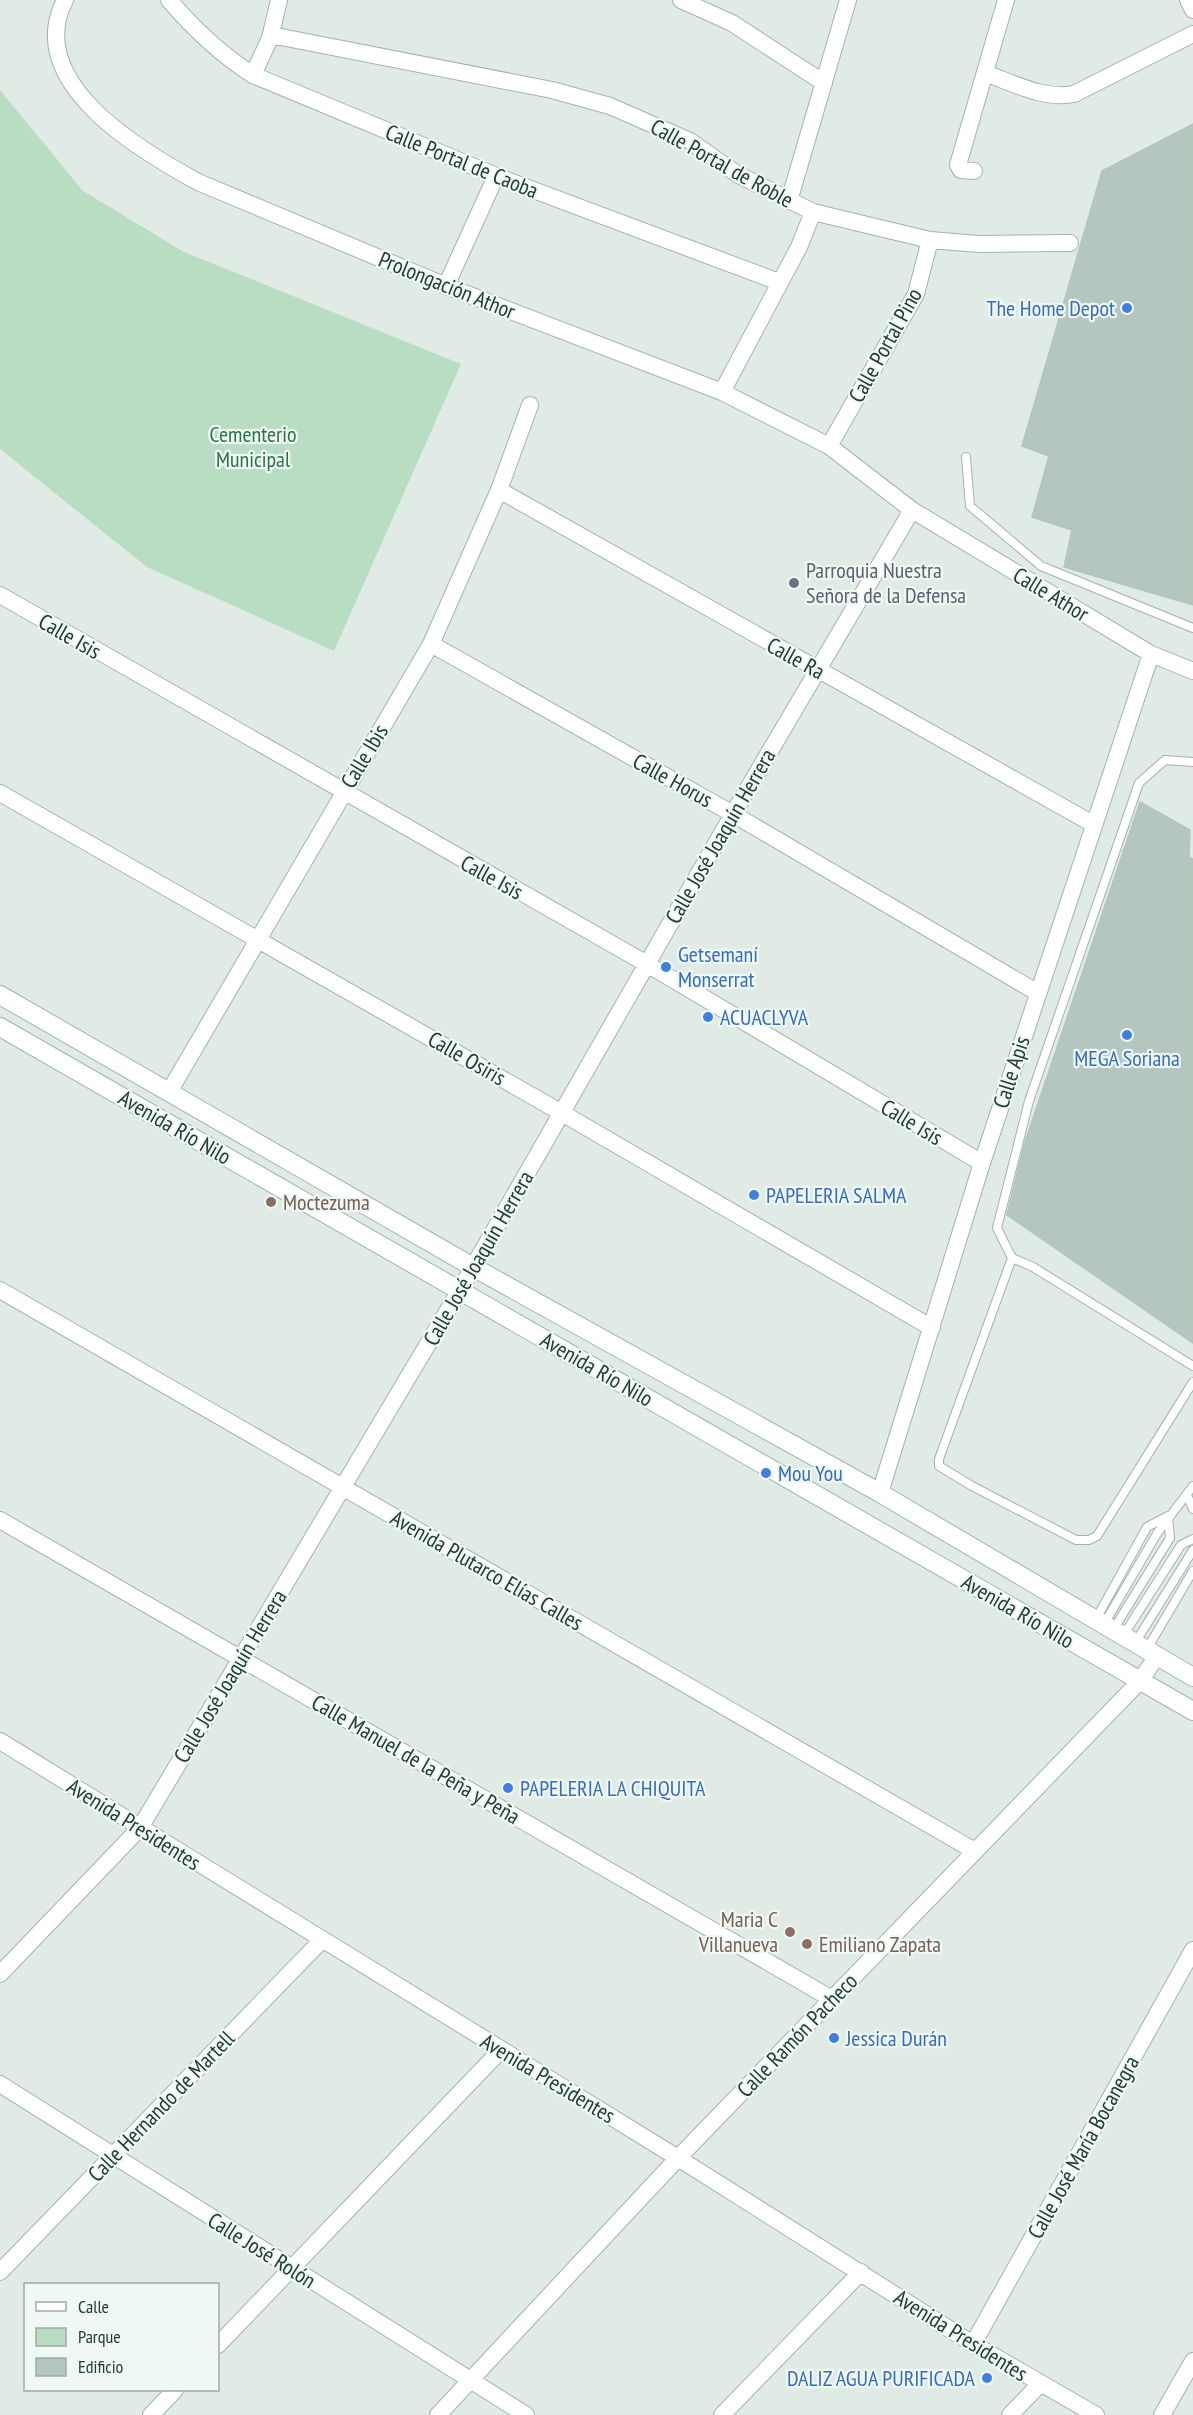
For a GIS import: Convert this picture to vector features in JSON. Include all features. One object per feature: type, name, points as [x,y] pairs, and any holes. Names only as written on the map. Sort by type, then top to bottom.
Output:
[{"type":"main road","name":"Avenida Río Nilo","points":[[0,995],[473,1267],[880,1493],[1193,1677]]},
{"type":"main road","name":"Avenida Río Nilo","points":[[0,1027],[1193,1711]]},
{"type":"street","name":"Prolongación Athor","points":[[65,0],[56,27],[56,50],[59,60],[91,107],[122,136],[198,182],[447,286],[722,392],[829,446],[912,510]]},
{"type":"street","name":"Calle Portal de Caoba","points":[[169,0],[198,33],[234,63],[253,75],[496,176],[779,282]]},
{"type":"street","points":[[253,75],[271,35],[279,0]]},
{"type":"street","points":[[681,0],[732,23],[824,83]]},
{"type":"street","points":[[789,201],[848,0]]},
{"type":"street","points":[[974,171],[958,167],[1006,0]]},
{"type":"street","points":[[1188,0],[1193,10]]},
{"type":"street","points":[[985,73],[1050,96],[1074,94],[1193,34]]},
{"type":"street","name":"Calle Portal de Roble","points":[[271,35],[552,90],[610,106],[690,141],[737,174],[813,212],[930,240],[979,244],[1070,243]]},
{"type":"street","points":[[447,286],[496,176]]},
{"type":"street","points":[[722,392],[799,247],[813,212]]},
{"type":"street","name":"Calle Portal Pino","points":[[829,446],[916,294],[930,240]]},
{"type":"street","name":"Calle Ibis","points":[[169,1092],[431,644],[500,490],[530,405]]},
{"type":"street","name":"Calle Ra","points":[[500,490],[1093,824]]},
{"type":"street","name":"Calle Athor","points":[[912,510],[1151,654],[1193,671]]},
{"type":"street","name":"Calle José Joaquín Herrera","points":[[0,1974],[140,1828],[460,1290],[733,814],[912,510]]},
{"type":"street","name":"Calle Isis","points":[[0,596],[647,964],[982,1163]]},
{"type":"street","name":"Calle Horus","points":[[431,644],[733,814],[1038,993]]},
{"type":"street","name":"Calle Apis","points":[[880,1493],[982,1163],[1151,654]]},
{"type":"street","name":"Calle Osiris","points":[[0,793],[562,1113],[932,1328]]},
{"type":"street","name":"Avenida Plutarco Elías Calles","points":[[0,1290],[975,1851]]},
{"type":"street","name":"Calle Manuel de la Peña y Peña","points":[[0,1520],[832,1999]]},
{"type":"street","name":"Calle Ramón Pacheco","points":[[438,2415],[678,2158],[1140,1681],[1125,1637]]},
{"type":"street","name":"Avenida Presidentes","points":[[0,1741],[678,2158],[974,2344],[1096,2415]]},
{"type":"street","name":"Calle Hernando de Martell","points":[[0,2272],[322,1940]]},
{"type":"street","name":"Calle José María Bocanegra","points":[[974,2344],[1193,1950]]},
{"type":"street","points":[[219,2344],[501,2050]]},
{"type":"street","name":"Calle José Rolón","points":[[0,2084],[526,2415]]},
{"type":"street","points":[[722,2415],[861,2272]]},
{"type":"street","points":[[1162,2415],[1193,2361]]},
{"type":"street","points":[[1010,2415],[1040,2384]]},
{"type":"street","points":[[151,2415],[174,2391]]},
{"type":"lane","points":[[966,457],[970,506],[1041,566],[1193,628]]},
{"type":"lane","points":[[1193,762],[1165,760],[1139,783],[1029,1101],[996,1228],[1012,1258],[1034,1267],[1193,1366]]},
{"type":"lane","points":[[1012,1258],[939,1459],[941,1469],[1076,1540],[1089,1540],[1097,1536],[1193,1382]]},
{"type":"lane","points":[[1125,1637],[1168,1516],[1193,1486]]},
{"type":"lane","points":[[1187,1495],[1193,1509]]},
{"type":"lane","points":[[1125,1637],[1170,1538],[1168,1516]]},
{"type":"lane","points":[[1125,1637],[1180,1545],[1193,1539]]},
{"type":"lane","points":[[1125,1637],[1193,1550]]},
{"type":"lane","points":[[1125,1637],[1193,1571]]},
{"type":"green space","name":"Cementerio Municipal","points":[[0,90],[83,191],[184,252],[461,364],[334,651],[147,567],[0,449]]},
{"type":"building","name":"The Home Depot","points":[[1193,124],[1193,605],[1064,567],[1072,530],[1032,517],[1049,456],[1022,446],[1102,171]]},
{"type":"building","name":"MEGA Soriana","points":[[1140,802],[1190,830],[1189,857],[1193,859],[1193,1343],[1007,1215],[1024,1145]]},
{"type":"place","name":"The Home Depot","points":[[1127,308]]},
{"type":"place","name":"Parroquia Nuestra Señora de la Defensa","points":[[794,583]]},
{"type":"place","name":"Getsemaní Monserrat","points":[[666,967]]},
{"type":"place","name":"ACUACLYVA","points":[[708,1017]]},
{"type":"place","name":"MEGA Soriana","points":[[1127,1035]]},
{"type":"place","name":"PAPELERIA SALMA","points":[[754,1195]]},
{"type":"place","name":"Moctezuma","points":[[271,1202]]},
{"type":"place","name":"Mou You","points":[[766,1473]]},
{"type":"place","name":"PAPELERIA LA CHIQUITA","points":[[508,1788]]},
{"type":"place","name":"Maria C Villanueva","points":[[790,1932]]},
{"type":"place","name":"Emiliano Zapata","points":[[807,1944]]},
{"type":"place","name":"Jessica Durán","points":[[834,2038]]},
{"type":"place","name":"DALIZ AGUA PURIFICADA","points":[[987,2378]]}]
